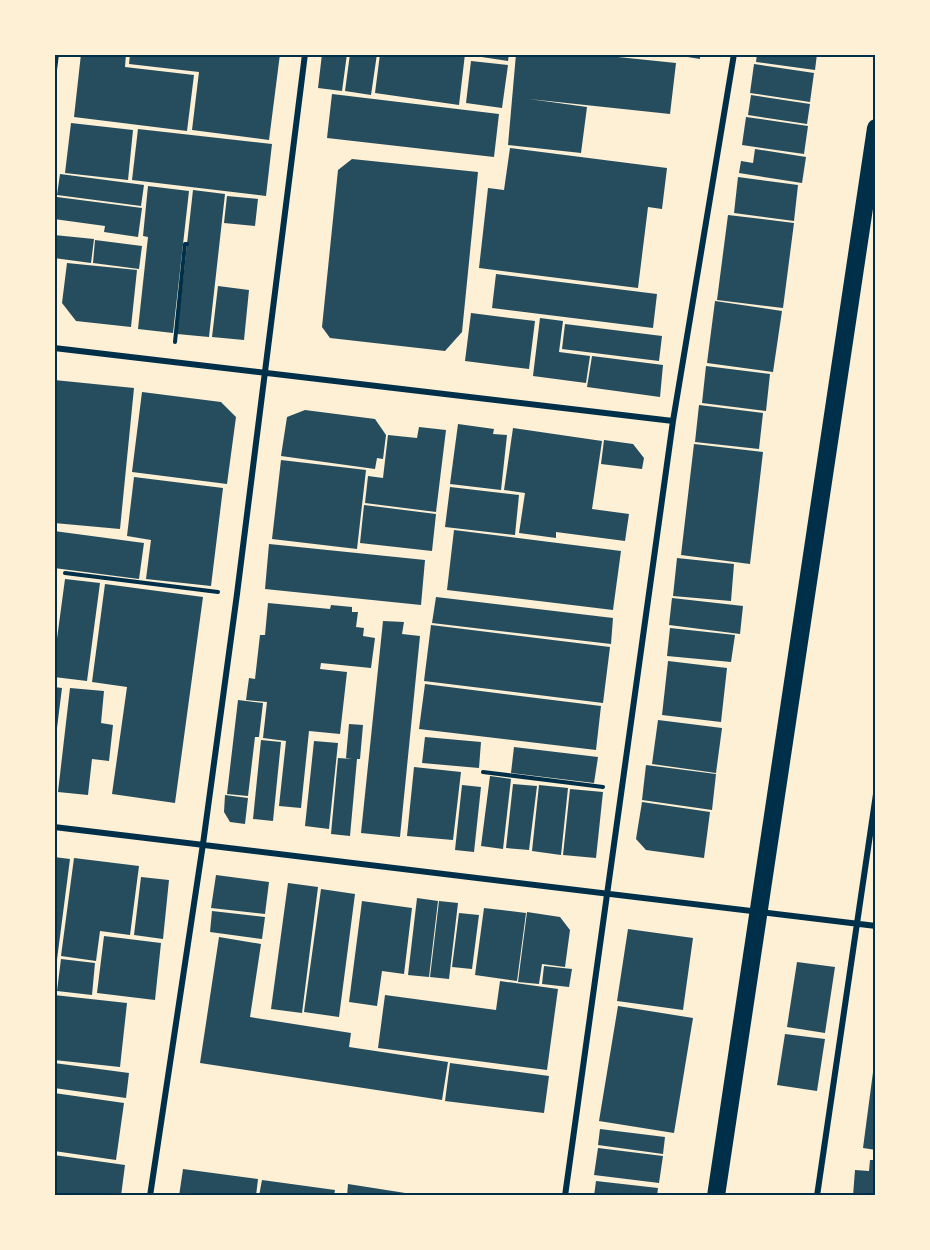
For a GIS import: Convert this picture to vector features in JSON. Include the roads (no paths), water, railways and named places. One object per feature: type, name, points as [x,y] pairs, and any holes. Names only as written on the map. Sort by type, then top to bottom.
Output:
[{"type":"highway","points":[[718,1196],[723,1146],[876,128]]},
{"type":"highway","points":[[868,179],[876,148]]},
{"type":"street","points":[[54,70],[56,54]]},
{"type":"street","points":[[150,1196],[203,844],[237,594],[305,54]]},
{"type":"street","points":[[565,1196],[673,421],[734,54]]},
{"type":"street","points":[[54,348],[673,421]]},
{"type":"street","points":[[817,1196],[876,794]]},
{"type":"street","points":[[54,826],[876,926]]}]
